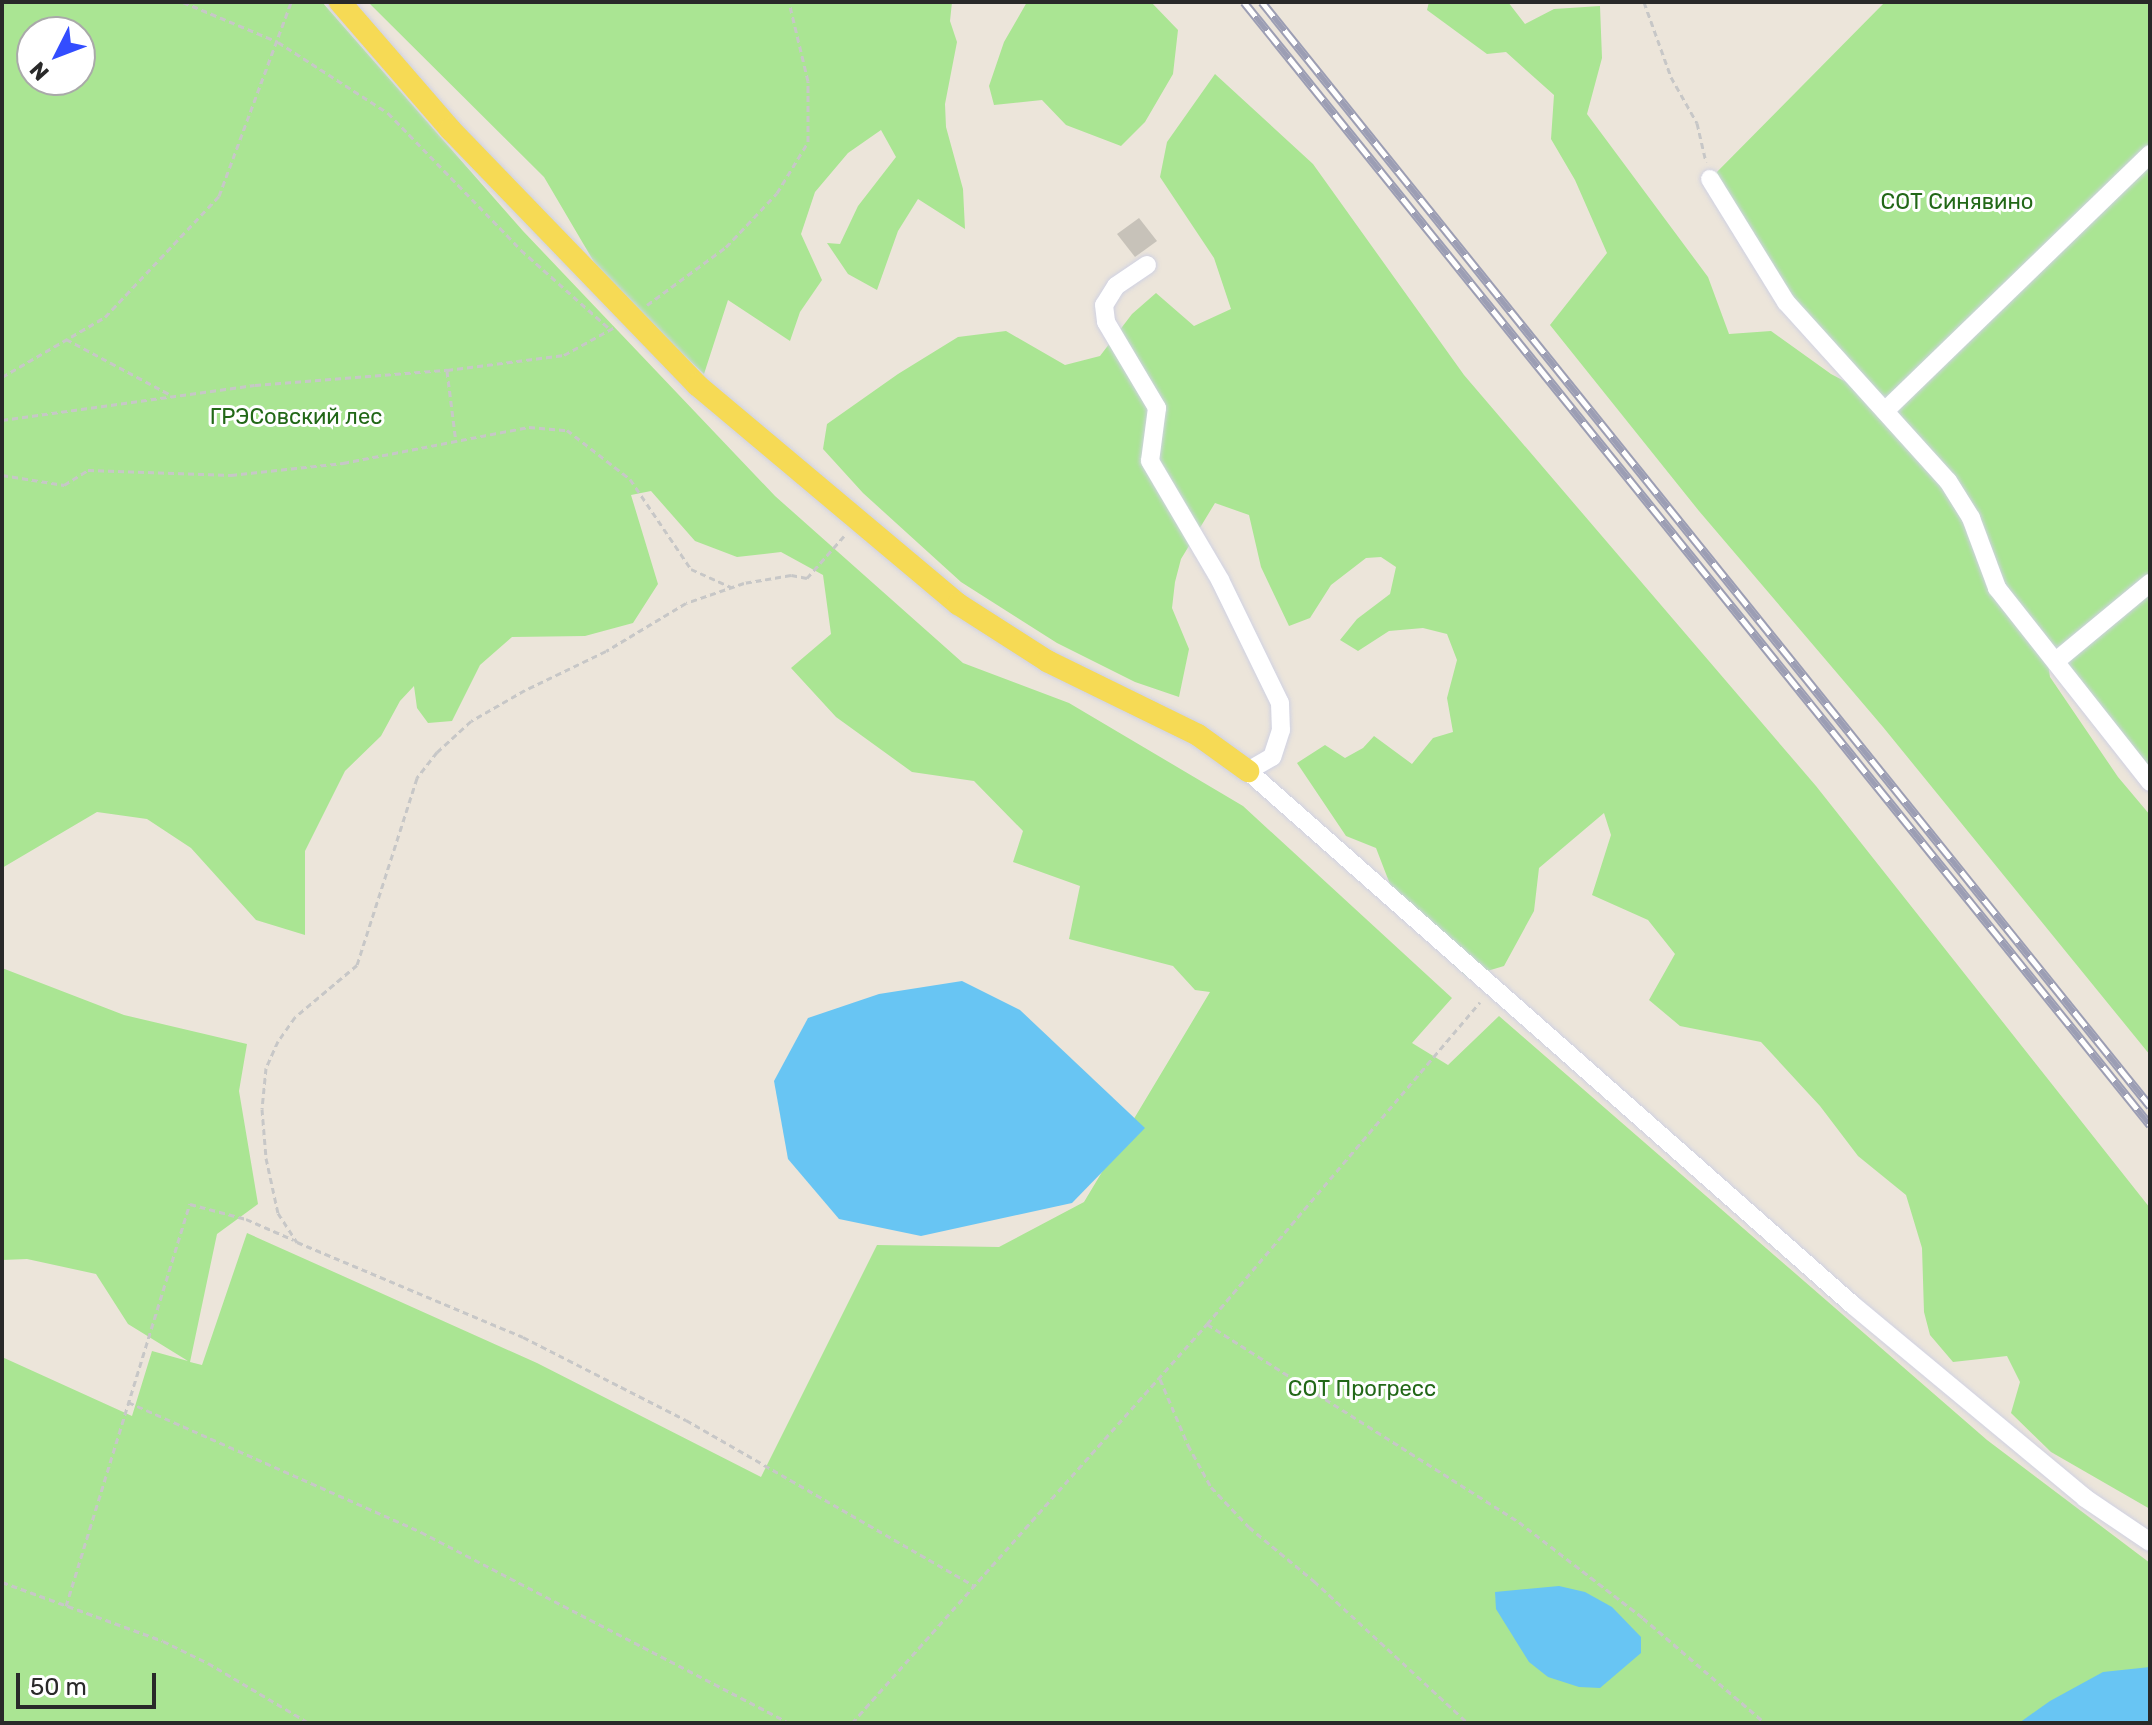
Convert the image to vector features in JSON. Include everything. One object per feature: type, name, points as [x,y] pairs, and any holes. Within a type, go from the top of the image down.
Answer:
[{"type":"main road","points":[[340,2],[450,129],[697,385],[958,604],[1047,661],[1198,735],[1248,771]]},
{"type":"street","points":[[1886,410],[2150,154]]},
{"type":"street","points":[[1710,179],[1786,302],[1948,481],[1971,518],[1997,588],[2150,782]]},
{"type":"street","points":[[1147,265],[1116,286],[1104,305],[1106,322],[1157,408],[1150,461],[1220,580],[1280,703],[1281,730],[1272,757],[1248,771],[1854,1306],[2085,1498],[2150,1542]]},
{"type":"street","points":[[2056,661],[2150,583]]},
{"type":"path","points":[[183,2],[278,42],[388,113],[521,250],[610,330]]},
{"type":"path","points":[[2,377],[105,317],[219,196],[291,2]]},
{"type":"path","points":[[2,420],[323,378],[447,370],[564,355],[630,318],[726,247],[777,193],[808,142],[808,81],[789,2]]},
{"type":"path","points":[[1644,2],[1671,77],[1697,123],[1710,179]]},
{"type":"path","points":[[66,339],[171,396]]},
{"type":"path","points":[[447,370],[456,442]]},
{"type":"path","points":[[2,475],[64,485],[88,470],[231,475],[343,463],[529,427],[567,430],[630,479],[691,569],[731,587]]},
{"type":"path","points":[[297,1242],[278,1213],[266,1158],[262,1109],[266,1068],[278,1041],[295,1017],[357,965],[417,778],[437,752],[471,721],[525,690],[606,651],[686,603],[731,587],[791,575],[807,578],[858,519]]},
{"type":"path","points":[[852,1723],[1160,1379],[1493,986]]},
{"type":"path","points":[[66,1606],[190,1204],[246,1219],[523,1337],[686,1420],[973,1585]]},
{"type":"path","points":[[1207,1324],[1519,1522],[1643,1618],[1765,1723]]},
{"type":"path","points":[[1160,1379],[1188,1445],[1211,1487],[1249,1527],[1314,1581],[1468,1723]]},
{"type":"path","points":[[128,1402],[421,1532],[789,1723]]},
{"type":"path","points":[[2,1582],[163,1641],[208,1663],[309,1723]]},
{"type":"green space","name":"СОТ Прогресс","points":[[2,2],[322,2],[523,231],[775,496],[963,663],[1069,703],[1243,806],[1452,998],[1412,1043],[1448,1065],[1499,1016],[1987,1440],[2150,1563],[2150,1723],[2,1723],[2,1357],[132,1416],[152,1351],[188,1361],[128,1324],[96,1274],[27,1259],[2,1260],[2,968],[124,1015],[247,1044],[239,1091],[258,1204],[217,1234],[190,1362],[202,1365],[247,1233],[537,1363],[761,1477],[877,1245],[999,1247],[1084,1202],[1210,992],[1195,990],[1173,966],[1069,939],[1080,886],[1013,862],[1023,831],[974,781],[912,772],[836,717],[791,668],[831,634],[823,575],[781,552],[737,557],[695,541],[651,491],[631,495],[658,584],[633,623],[585,636],[512,637],[480,665],[452,721],[428,723],[417,708],[414,686],[400,701],[381,736],[345,771],[305,851],[305,935],[256,920],[191,848],[147,819],[97,812],[2,868]]},
{"type":"green space","points":[[368,2],[952,2],[950,21],[957,42],[945,104],[946,127],[963,189],[965,229],[918,199],[898,231],[877,290],[848,274],[827,243],[840,244],[858,206],[896,157],[881,130],[848,153],[815,192],[801,234],[822,280],[800,312],[790,341],[728,300],[704,374],[607,284],[544,177]]},
{"type":"green space","points":[[1027,2],[1151,2],[1178,30],[1173,74],[1145,122],[1121,146],[1066,125],[1042,100],[994,105],[989,86],[1004,42]]},
{"type":"green space","name":"СОТ Синявино","points":[[1429,2],[1508,2],[1525,24],[1554,9],[1600,6],[1602,58],[1587,114],[1708,277],[1729,334],[1771,331],[1831,374],[1871,395],[1786,302],[1710,179],[1885,2],[2150,2],[2150,782],[2046,650],[2050,677],[2118,777],[2150,815],[2150,1055],[1883,727],[1699,511],[1550,325],[1607,253],[1575,180],[1551,139],[1554,95],[1506,52],[1487,54],[1427,10]]},
{"type":"green space","points":[[1215,74],[1313,164],[1464,375],[1816,786],[2150,1208],[2150,1509],[2051,1452],[2011,1413],[2020,1382],[2007,1356],[1953,1362],[1930,1335],[1924,1312],[1922,1248],[1906,1195],[1858,1156],[1820,1106],[1761,1042],[1680,1026],[1649,1000],[1675,954],[1648,920],[1592,895],[1611,835],[1604,813],[1539,868],[1534,911],[1504,966],[1467,977],[1403,918],[1376,848],[1346,836],[1297,763],[1325,745],[1345,758],[1363,748],[1374,736],[1412,764],[1433,738],[1453,732],[1447,698],[1457,660],[1447,634],[1423,628],[1389,631],[1358,651],[1340,640],[1357,619],[1390,594],[1396,567],[1381,557],[1366,558],[1331,585],[1310,618],[1289,626],[1261,567],[1249,515],[1215,503],[1181,559],[1175,582],[1172,608],[1189,649],[1179,697],[1135,682],[1057,643],[961,582],[863,493],[823,449],[827,424],[958,337],[1006,331],[1065,365],[1100,356],[1132,314],[1156,293],[1194,326],[1231,309],[1214,258],[1160,177],[1167,142]]},
{"type":"water","points":[[962,981],[1020,1010],[1145,1128],[1072,1203],[921,1236],[839,1219],[788,1159],[774,1081],[808,1018],[879,994]]},
{"type":"water","points":[[1559,1586],[1585,1592],[1612,1607],[1641,1637],[1641,1653],[1600,1688],[1579,1687],[1548,1677],[1529,1662],[1496,1609],[1495,1592]]},
{"type":"water","points":[[2150,1667],[2150,1723],[2019,1723],[2050,1701],[2103,1672]]},
{"type":"building","points":[[1139,218],[1157,241],[1135,257],[1117,234]]},
{"type":"railway","points":[[1244,2],[2150,1125]]},
{"type":"railway","points":[[1262,2],[2150,1106]]},
{"type":"park label","name":"ГРЭСовский лес","points":[[296,417]]}]
